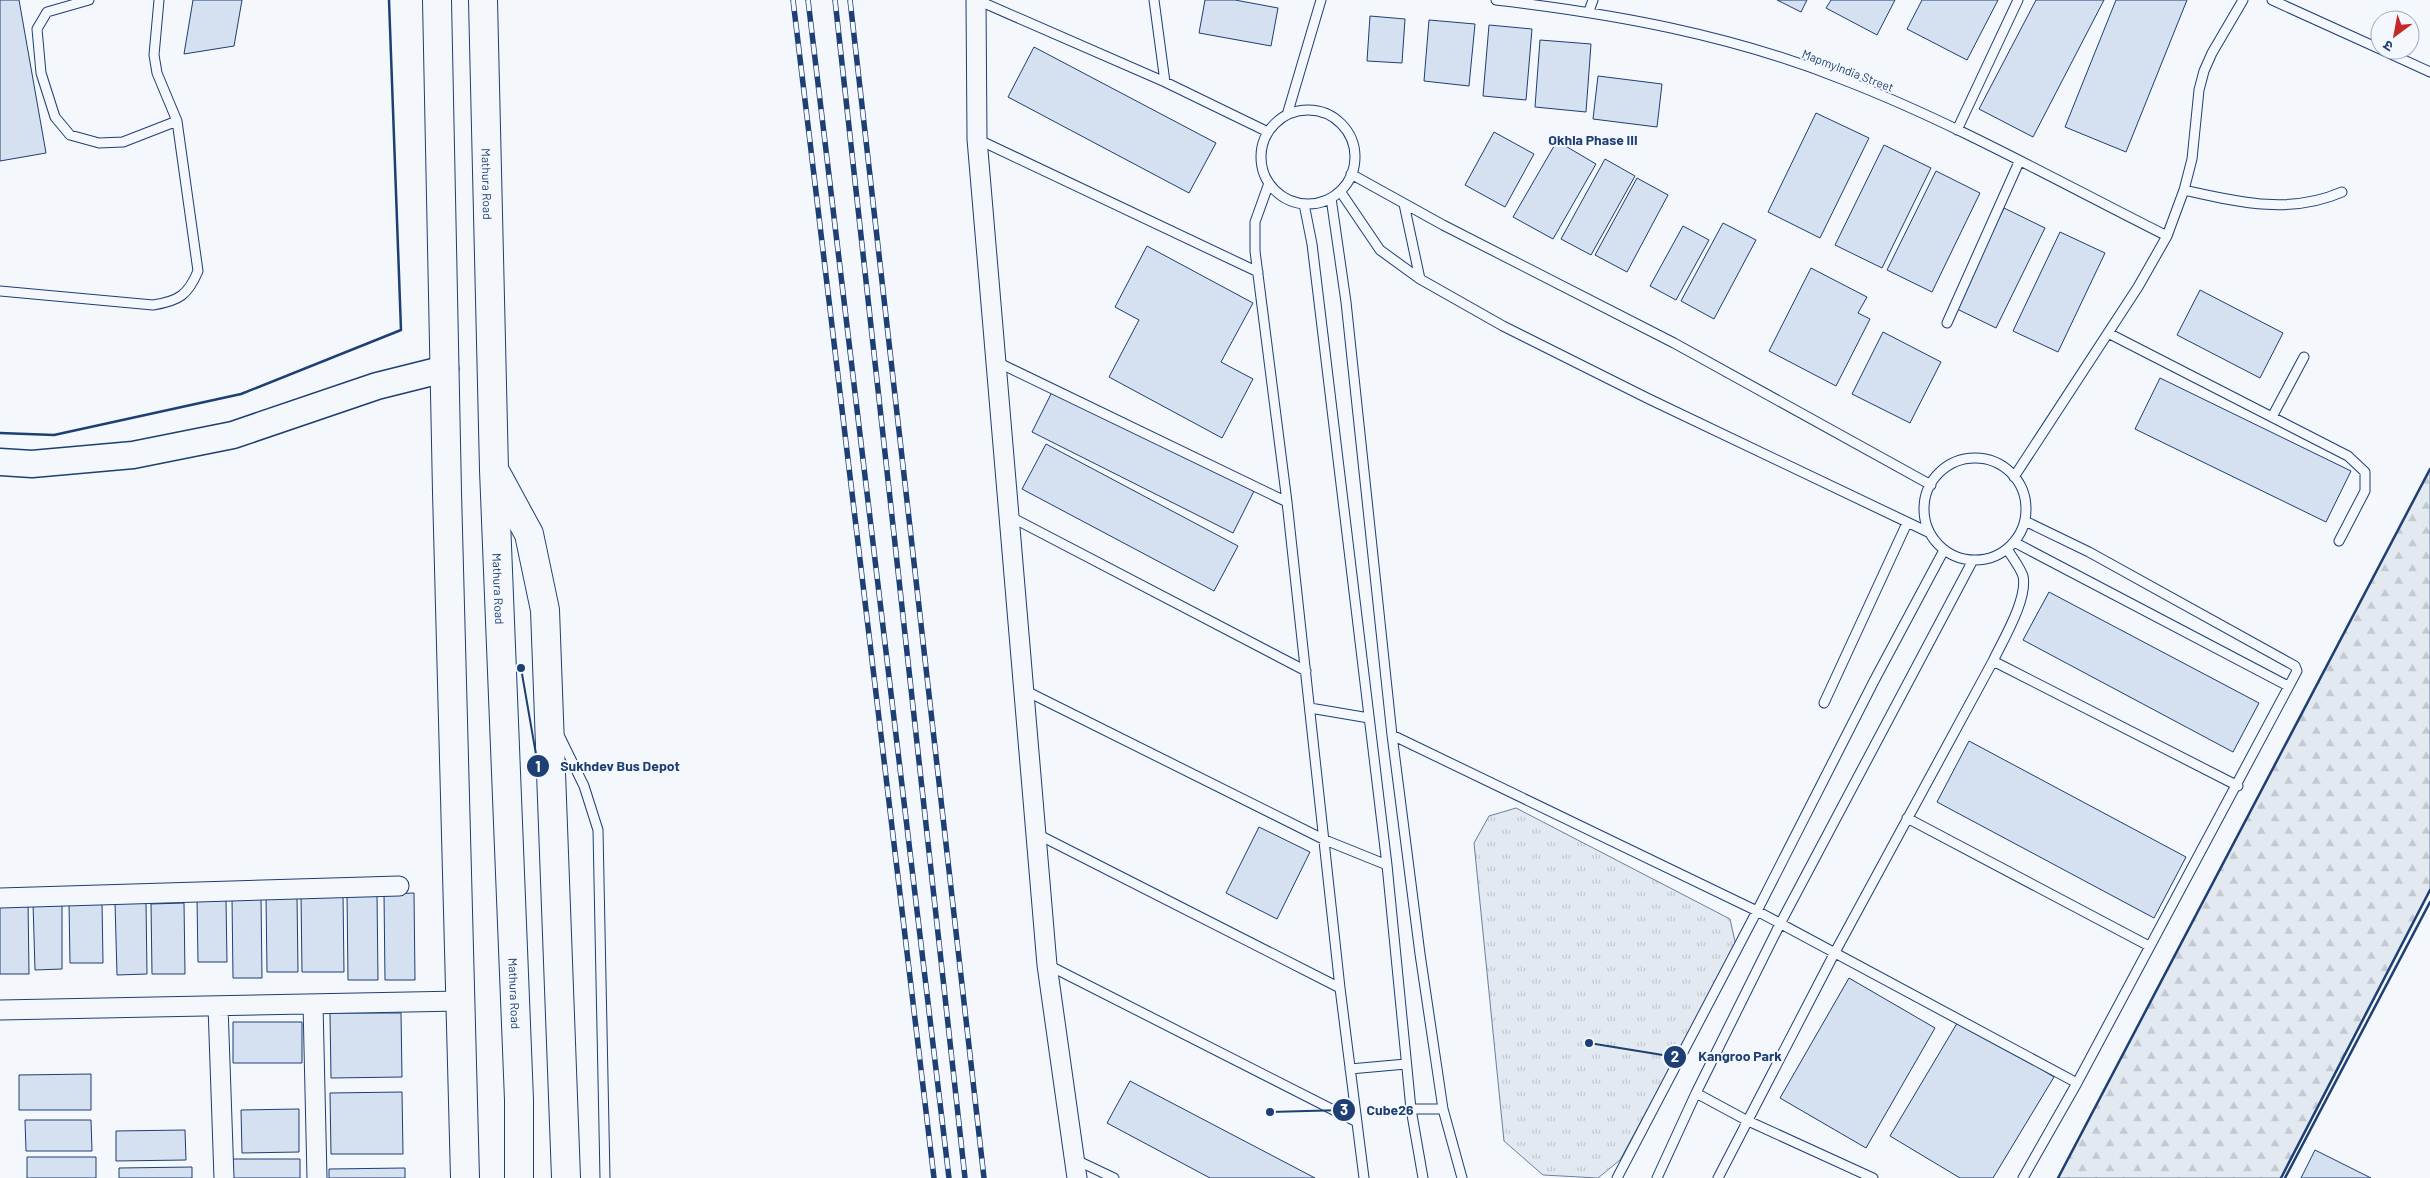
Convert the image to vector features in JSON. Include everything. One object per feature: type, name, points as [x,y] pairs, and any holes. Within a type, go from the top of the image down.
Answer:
[{"type":"highway","points":[[437,0],[465,1178]]},
{"type":"highway","name":"Mathura Road","points":[[483,0],[494,470],[519,1100],[519,1178]]},
{"type":"highway","points":[[494,470],[529,534],[545,610],[566,1178]]},
{"type":"street","points":[[977,0],[977,139],[1008,516],[1047,965],[1077,1169]]},
{"type":"street","points":[[0,462],[32,464],[132,455],[233,435],[378,386],[445,369]]},
{"type":"street","points":[[0,898],[399,886]]},
{"type":"street","points":[[0,1010],[460,1001]]},
{"type":"street","points":[[313,1004],[317,1178]]},
{"type":"street","points":[[218,1006],[224,1178]]},
{"type":"lane","points":[[89,0],[47,12],[36,28],[41,73],[55,117],[70,135],[99,143],[123,142],[177,121]]},
{"type":"lane","points":[[0,291],[153,305],[171,302],[191,288],[198,271],[177,121],[157,73],[154,55],[160,0]]},
{"type":"lane","points":[[977,0],[1165,82],[1268,132]]},
{"type":"lane","points":[[1154,0],[1165,82]]},
{"type":"lane","points":[[1287,115],[1322,0]]},
{"type":"lane","name":"MapmyIndia Street","points":[[1496,0],[1588,11],[1686,30],[1740,44],[1844,80],[1957,130],[2167,236]]},
{"type":"lane","points":[[1588,11],[1593,0]]},
{"type":"lane","points":[[1957,130],[2018,0]]},
{"type":"lane","points":[[2014,477],[2108,333],[2167,236],[2184,190],[2192,159],[2198,90],[2204,71],[2212,52],[2233,21],[2243,0]]},
{"type":"lane","points":[[2272,0],[2370,45]]},
{"type":"lane","points":[[2403,60],[2430,72]]},
{"type":"lane","points":[[1312,111],[1325,114],[1336,120],[1352,140],[1355,152],[1351,174],[1340,191],[1331,198],[1322,202],[1304,204],[1285,198],[1269,183],[1262,168],[1263,143],[1268,132],[1276,122],[1287,115],[1312,111]]},
{"type":"lane","points":[[977,139],[1258,272]]},
{"type":"lane","points":[[1947,323],[2018,162]]},
{"type":"lane","points":[[1351,174],[1404,204],[1674,343],[1931,485]]},
{"type":"lane","points":[[1269,183],[1255,229],[1258,272],[1287,502],[1340,988],[1364,1178]]},
{"type":"lane","points":[[2184,190],[2247,203],[2297,205],[2320,202],[2342,192]]},
{"type":"lane","points":[[1340,191],[1380,250],[1420,279],[1511,331],[1930,533]]},
{"type":"lane","points":[[1331,198],[1346,302],[1392,735],[1443,1108],[1462,1178]]},
{"type":"lane","points":[[1304,204],[1312,244],[1387,866],[1411,1109],[1423,1178]]},
{"type":"lane","points":[[1404,204],[1420,279]]},
{"type":"lane","points":[[2108,333],[2348,456],[2365,472],[2365,490],[2339,541]]},
{"type":"lane","points":[[2272,417],[2304,357]]},
{"type":"lane","points":[[996,361],[1287,502]]},
{"type":"lane","points":[[1967,459],[1983,459],[1998,464],[2014,477],[2020,485],[2025,499],[2025,520],[2011,546],[1988,559],[1973,560],[1958,557],[1944,550],[1930,533],[1924,509],[1931,485],[1940,473],[1953,464],[1967,459]]},
{"type":"lane","points":[[1008,516],[1306,671]]},
{"type":"lane","points":[[2023,1178],[2077,1083],[2148,946],[2238,786],[2297,671],[2295,666],[2089,552],[2025,520]]},
{"type":"lane","points":[[1824,703],[1907,523]]},
{"type":"lane","points":[[1718,1178],[1746,1120],[1834,954],[1993,661],[2016,611],[2024,586],[2022,574],[2011,546]]},
{"type":"lane","points":[[2011,546],[2288,686]]},
{"type":"lane","points":[[1617,1178],[1944,550]]},
{"type":"lane","points":[[1657,1178],[1696,1094],[1780,924],[1973,560]]},
{"type":"lane","points":[[1993,661],[2238,786]]},
{"type":"lane","points":[[1024,690],[1325,840],[1387,866]]},
{"type":"lane","points":[[1310,708],[1369,718]]},
{"type":"lane","points":[[549,715],[584,786],[598,830],[605,1178]]},
{"type":"lane","points":[[1392,735],[1757,911],[2077,1083]]},
{"type":"lane","points":[[1907,818],[2148,946]]},
{"type":"lane","points":[[1037,834],[1340,988]]},
{"type":"lane","points":[[1047,965],[1357,1122]]},
{"type":"lane","points":[[1350,1069],[1406,1064]]},
{"type":"lane","points":[[1696,1094],[1746,1120],[1873,1178]]},
{"type":"lane","points":[[1411,1109],[1443,1108]]},
{"type":"lane","points":[[1077,1169],[1114,1178]]},
{"type":"green space","points":[[2430,469],[2430,890],[2281,1178],[2058,1178]]},
{"type":"green space","points":[[1516,808],[1730,919],[1736,946],[1620,1160],[1598,1178],[1543,1175],[1504,1141],[1474,843],[1489,816]]},
{"type":"building","points":[[0,0],[19,0],[46,153],[0,161]]},
{"type":"building","points":[[193,0],[242,0],[234,46],[184,54]]},
{"type":"building","points":[[1205,0],[1235,0],[1278,8],[1271,46],[1199,33]]},
{"type":"building","points":[[1777,0],[1807,0],[1801,12]]},
{"type":"building","points":[[1831,0],[1895,0],[1877,35],[1826,8]]},
{"type":"building","points":[[1922,0],[1998,0],[1967,60],[1907,29]]},
{"type":"building","points":[[2036,0],[2104,0],[2033,137],[1979,109]]},
{"type":"building","points":[[2116,0],[2187,0],[2126,152],[2065,127]]},
{"type":"building","points":[[1370,16],[1405,19],[1402,63],[1367,61]]},
{"type":"building","points":[[1429,20],[1475,24],[1469,86],[1424,81]]},
{"type":"building","points":[[1489,25],[1532,29],[1526,100],[1483,96]]},
{"type":"building","points":[[1540,40],[1591,44],[1586,112],[1535,107]]},
{"type":"building","points":[[1034,47],[1216,143],[1189,193],[1008,97]]},
{"type":"building","points":[[1598,76],[1662,84],[1657,127],[1593,119]]},
{"type":"building","points":[[1816,113],[1869,138],[1820,238],[1768,212]]},
{"type":"building","points":[[1494,132],[1534,154],[1505,207],[1465,185]]},
{"type":"building","points":[[1557,141],[1596,164],[1553,239],[1513,217]]},
{"type":"building","points":[[1884,145],[1931,168],[1882,268],[1835,245]]},
{"type":"building","points":[[1605,159],[1635,176],[1591,255],[1561,239]]},
{"type":"building","points":[[1936,171],[1980,193],[1932,292],[1887,270]]},
{"type":"building","points":[[1637,178],[1668,195],[1627,272],[1595,255]]},
{"type":"building","points":[[2004,208],[2045,228],[1996,328],[1955,308]]},
{"type":"building","points":[[1723,223],[1756,240],[1714,319],[1681,301]]},
{"type":"building","points":[[1683,226],[1709,240],[1676,300],[1650,286]]},
{"type":"building","points":[[2060,232],[2105,253],[2058,352],[2013,331]]},
{"type":"building","points":[[1147,246],[1253,303],[1221,362],[1253,379],[1222,438],[1109,377],[1139,320],[1115,307]]},
{"type":"building","points":[[1811,268],[1867,297],[1858,313],[1870,319],[1836,386],[1769,351]]},
{"type":"building","points":[[2200,290],[2283,333],[2260,378],[2177,335]]},
{"type":"building","points":[[1883,332],[1941,362],[1910,423],[1852,394]]},
{"type":"building","points":[[2160,378],[2351,471],[2326,522],[2135,429]]},
{"type":"building","points":[[1053,390],[1254,491],[1233,533],[1032,432]]},
{"type":"building","points":[[1046,444],[1238,546],[1214,591],[1022,489]]},
{"type":"building","points":[[2049,592],[2259,703],[2233,752],[2023,640]]},
{"type":"building","points":[[1969,741],[2186,857],[2154,918],[1937,802]]},
{"type":"building","points":[[1259,827],[1310,852],[1277,919],[1226,893]]},
{"type":"building","points":[[414,893],[415,980],[385,980],[384,894]]},
{"type":"building","points":[[343,894],[344,972],[302,972],[301,895]]},
{"type":"building","points":[[347,894],[377,894],[378,980],[348,980]]},
{"type":"building","points":[[266,896],[297,896],[298,972],[267,972]]},
{"type":"building","points":[[261,897],[262,978],[233,978],[232,898]]},
{"type":"building","points":[[197,899],[226,899],[227,962],[198,962]]},
{"type":"building","points":[[0,900],[28,900],[29,974],[0,974]]},
{"type":"building","points":[[102,901],[103,963],[70,963],[69,902]]},
{"type":"building","points":[[146,902],[147,974],[117,975],[115,903]]},
{"type":"building","points":[[33,903],[62,903],[62,969],[35,970]]},
{"type":"building","points":[[184,903],[185,974],[152,974],[151,904]]},
{"type":"building","points":[[1849,978],[1935,1028],[1866,1148],[1780,1098]]},
{"type":"building","points":[[330,1013],[401,1013],[402,1077],[331,1078]]},
{"type":"building","points":[[1959,1020],[2054,1077],[1993,1178],[1960,1178],[1890,1136]]},
{"type":"building","points":[[233,1022],[302,1022],[302,1063],[233,1063]]},
{"type":"building","points":[[91,1074],[91,1110],[19,1110],[19,1075]]},
{"type":"building","points":[[1130,1081],[1315,1178],[1210,1178],[1107,1123]]},
{"type":"building","points":[[402,1092],[403,1154],[331,1154],[330,1093]]},
{"type":"building","points":[[299,1109],[299,1152],[242,1153],[241,1110]]},
{"type":"building","points":[[25,1120],[91,1120],[92,1151],[26,1151]]},
{"type":"building","points":[[185,1130],[186,1160],[116,1161],[116,1131]]},
{"type":"building","points":[[2315,1150],[2371,1178],[2301,1178]]},
{"type":"building","points":[[27,1157],[96,1157],[96,1178],[27,1178]]},
{"type":"building","points":[[232,1159],[300,1159],[300,1178],[232,1178]]},
{"type":"building","points":[[192,1167],[192,1178],[119,1178],[119,1168]]},
{"type":"building","points":[[405,1168],[405,1178],[329,1178],[329,1169]]},
{"type":"railway","points":[[793,0],[934,1178]]},
{"type":"railway","points":[[808,0],[949,1178]]},
{"type":"railway","points":[[835,0],[965,1178]]},
{"type":"railway","points":[[850,0],[984,1178]]},
{"type":"wall","points":[[0,433],[54,435],[241,394],[401,330],[389,0]]},
{"type":"wall","points":[[2058,1178],[2430,469]]},
{"type":"wall","points":[[2281,1178],[2430,890]]},
{"type":"wall","points":[[2285,1178],[2430,902]]},
{"type":"place","name":"Sukhdev Bus Depot","points":[[521,668]]},
{"type":"place","name":"Kangroo Park","points":[[1589,1043]]},
{"type":"place","name":"Cube26","points":[[1270,1112]]},
{"type":"district","name":"Okhla Phase III","points":[[1593,139]]}]
